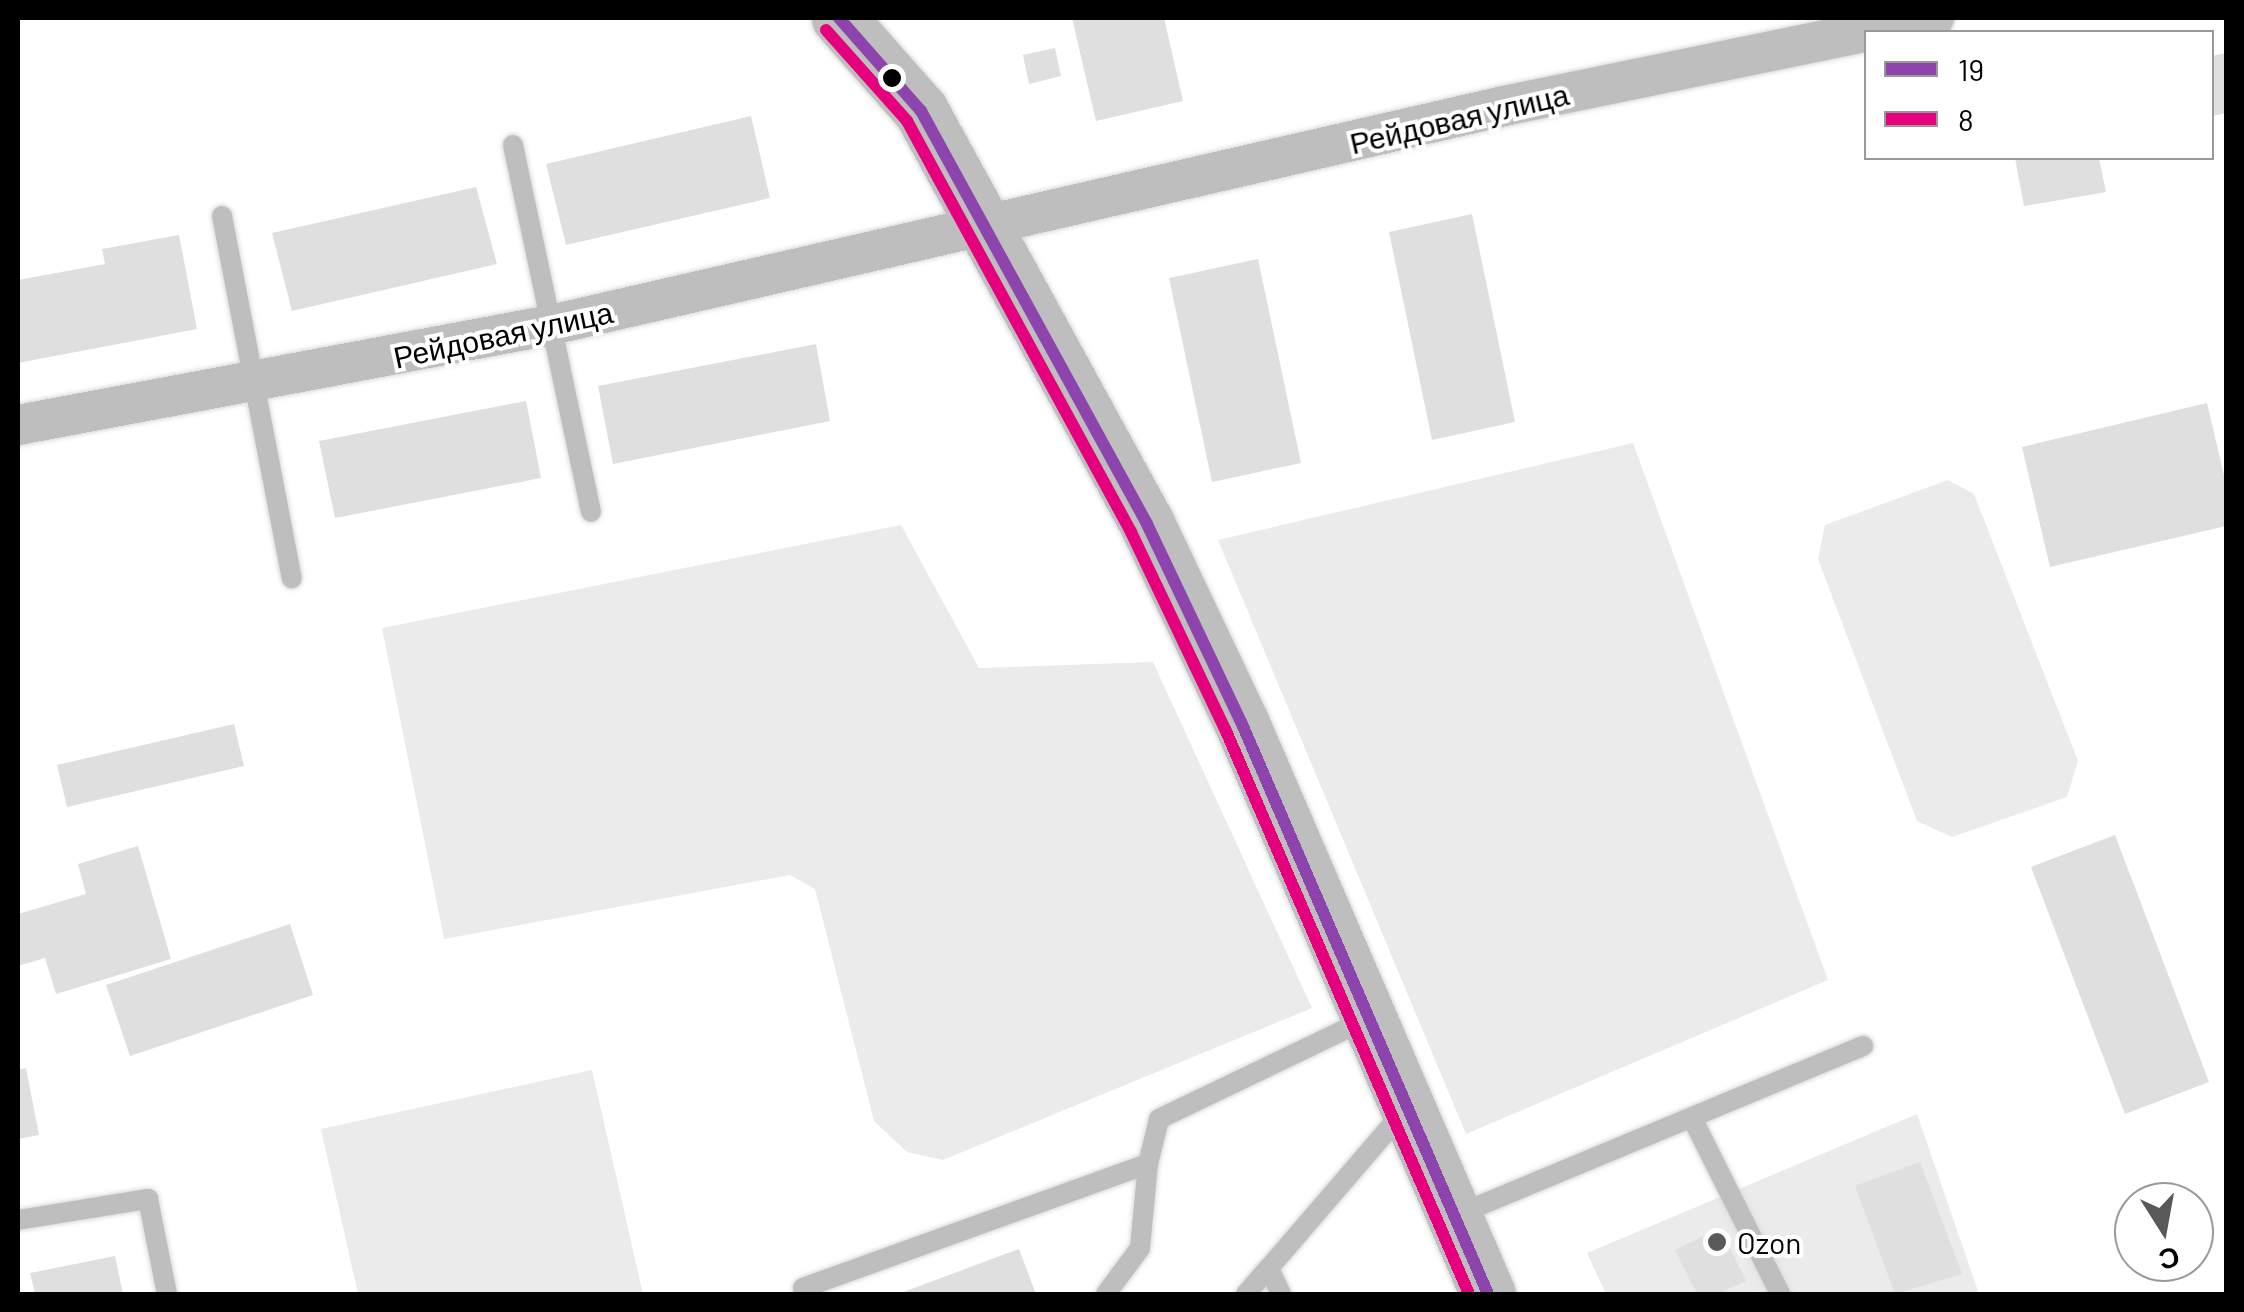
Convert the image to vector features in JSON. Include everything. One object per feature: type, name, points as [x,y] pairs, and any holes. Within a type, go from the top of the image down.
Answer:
[{"type":"main road","points":[[839,18],[922,111],[1147,524],[1242,724],[1366,1019],[1488,1294]]},
{"type":"street","name":"Рейдовая улица","points":[[1875,30],[1934,18]]},
{"type":"street","name":"Рейдовая улица","points":[[18,425],[257,384],[551,324],[986,230],[1504,106],[1864,32]]},
{"type":"lane","points":[[513,145],[590,512]]},
{"type":"lane","points":[[222,216],[292,578]]},
{"type":"lane","points":[[1106,1294],[1140,1248],[1148,1164],[1158,1119],[1366,1019]]},
{"type":"lane","points":[[1455,1216],[1863,1046]]},
{"type":"lane","points":[[1246,1294],[1407,1106]]},
{"type":"lane","points":[[1692,1118],[1780,1294]]},
{"type":"lane","points":[[803,1288],[1148,1164]]},
{"type":"lane","points":[[18,1220],[148,1199],[167,1294]]},
{"type":"lane","points":[[1269,1268],[1280,1294]]},
{"type":"shaded area","points":[[1633,443],[1828,980],[1466,1134],[1218,540]]},
{"type":"shaded area","points":[[1948,480],[1974,494],[2078,761],[2067,797],[1952,837],[1917,821],[1818,559],[1825,525]]},
{"type":"shaded area","points":[[901,525],[979,668],[1153,662],[1312,1008],[943,1160],[907,1152],[874,1121],[815,889],[790,875],[444,939],[382,628]]},
{"type":"shaded area","points":[[592,1070],[643,1294],[358,1294],[321,1129]]},
{"type":"shaded area","points":[[1917,1114],[1979,1294],[1606,1294],[1587,1253]]},
{"type":"building","points":[[1072,18],[1164,18],[1183,101],[1096,121]]},
{"type":"building","points":[[1055,48],[1061,76],[1029,84],[1023,55]]},
{"type":"building","points":[[2226,53],[2226,113],[2214,116],[2214,56]]},
{"type":"building","points":[[751,116],[770,198],[566,245],[546,164]]},
{"type":"building","points":[[2015,160],[2099,160],[2106,192],[2024,206]]},
{"type":"building","points":[[476,187],[497,264],[292,311],[272,233]]},
{"type":"building","points":[[1472,214],[1515,422],[1432,440],[1389,232]]},
{"type":"building","points":[[179,235],[197,329],[18,363],[18,280],[105,264],[102,249]]},
{"type":"building","points":[[1258,259],[1301,463],[1212,482],[1169,278]]},
{"type":"building","points":[[816,344],[830,421],[613,464],[598,386]]},
{"type":"building","points":[[526,401],[541,478],[335,518],[319,441]]},
{"type":"building","points":[[2207,403],[2226,484],[2226,526],[2050,567],[2022,447]]},
{"type":"building","points":[[234,724],[244,766],[67,807],[57,765]]},
{"type":"building","points":[[2115,835],[2209,1082],[2125,1114],[2031,867]]},
{"type":"building","points":[[138,846],[171,959],[56,994],[45,958],[18,966],[18,914],[86,894],[78,864]]},
{"type":"building","points":[[290,924],[313,995],[130,1056],[106,985]]},
{"type":"building","points":[[26,1068],[39,1135],[18,1139],[18,1070]]},
{"type":"building","points":[[1920,1162],[1962,1274],[1895,1294],[1855,1186]]},
{"type":"building","points":[[1720,1228],[1746,1281],[1717,1294],[1697,1294],[1675,1250]]},
{"type":"building","points":[[1019,1249],[1036,1294],[898,1294]]},
{"type":"building","points":[[115,1256],[123,1294],[35,1294],[30,1273]]},
{"type":"transit line","name":"19","points":[[839,18],[921,111],[1147,524],[1242,724],[1488,1294]]},
{"type":"transit line","name":"8","points":[[826,30],[907,121],[1131,532],[1226,731],[1469,1294]]},
{"type":"place","name":"Ozon","points":[[1717,1242]]}]
